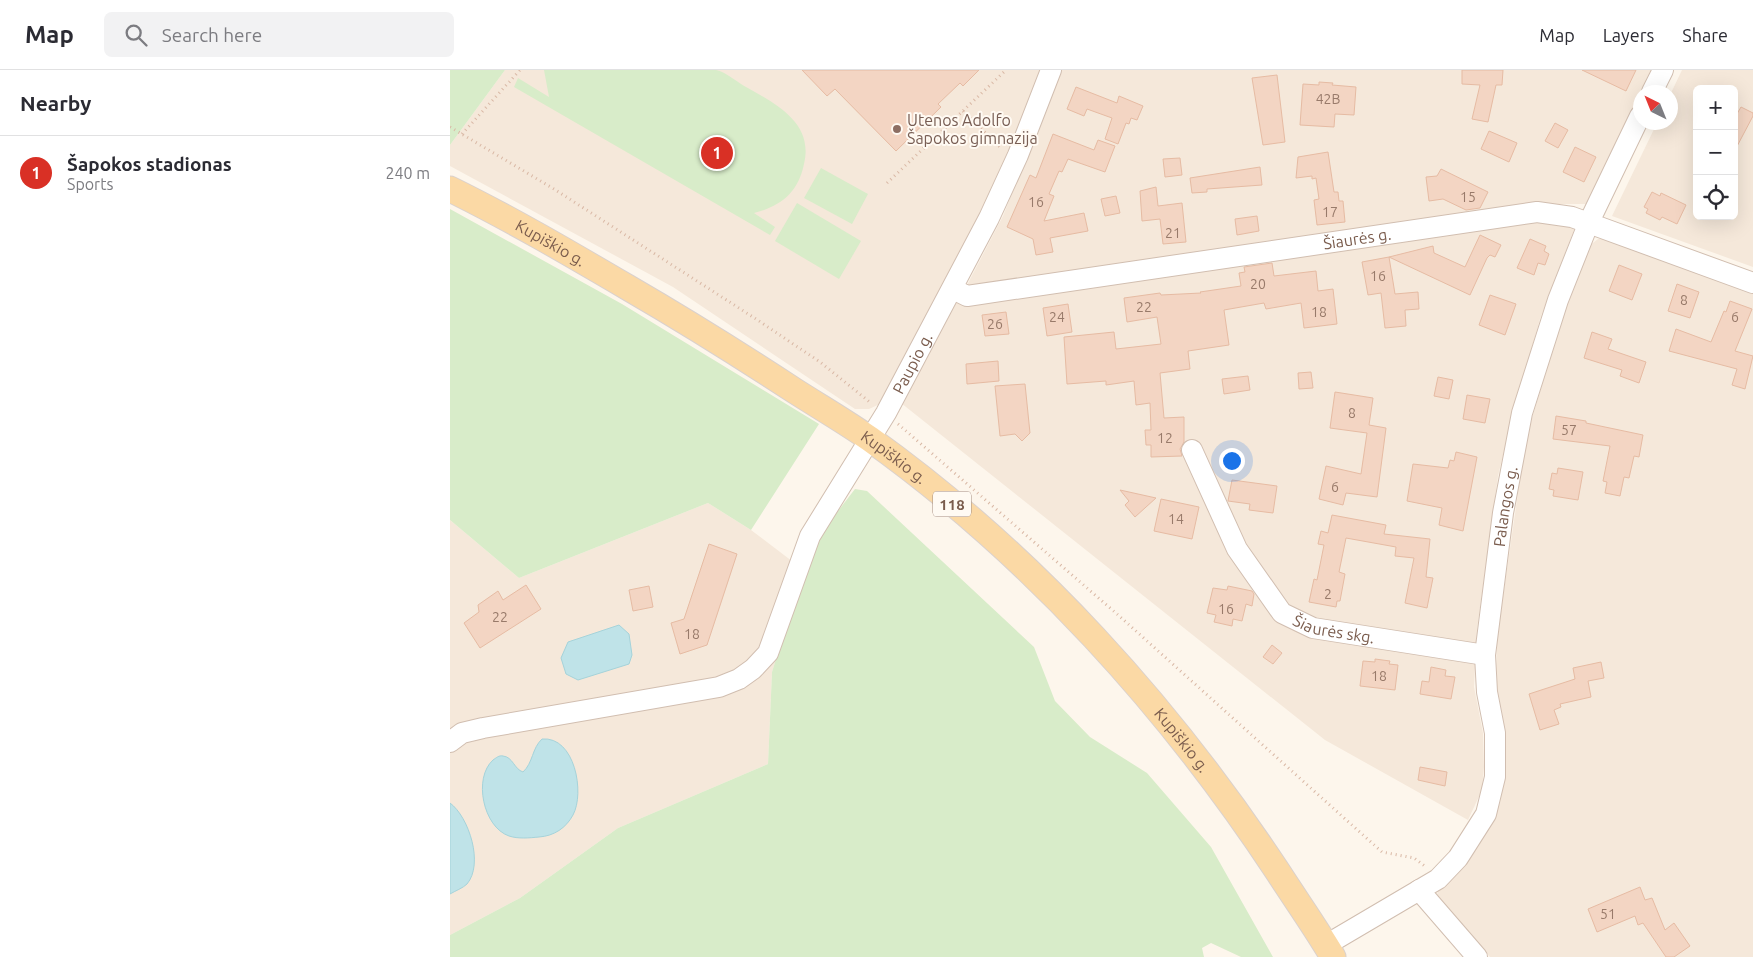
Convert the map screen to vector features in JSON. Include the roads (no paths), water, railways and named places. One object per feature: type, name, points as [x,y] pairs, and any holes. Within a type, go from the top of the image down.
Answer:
[{"type":"main road","name":"Kupiškio g.","points":[[450,188],[499,213],[698,328],[870,439],[997,543],[1050,591],[1105,649],[1164,718],[1246,825],[1330,951]]},
{"type":"street","name":"Paupio g.","points":[[450,742],[462,733],[483,728],[718,687],[739,679],[753,669],[768,653],[810,536],[870,439],[953,289],[1018,155],[1051,70]]},
{"type":"street","points":[[1656,85],[1663,70]]},
{"type":"street","name":"Palangos g.","points":[[1330,951],[1438,879],[1458,858],[1486,814],[1492,798],[1495,777],[1495,733],[1487,692],[1485,655],[1503,513],[1522,414],[1558,300],[1588,222],[1633,130]]},
{"type":"street","name":"Šiaurės g.","points":[[953,289],[967,296],[1537,212],[1554,213],[1588,222],[1753,283]]},
{"type":"street","name":"Šiaurės skg.","points":[[1192,450],[1238,549],[1282,612],[1313,628],[1485,655]]},
{"type":"street","points":[[1419,890],[1476,956]]},
{"type":"water","points":[[619,625],[629,634],[632,655],[629,664],[578,680],[566,674],[561,658],[568,642]]},
{"type":"water","points":[[542,739],[553,741],[562,747],[569,756],[574,768],[578,793],[573,815],[555,833],[531,838],[509,836],[500,831],[487,813],[482,790],[483,778],[493,760],[500,756],[509,758],[523,772]]},
{"type":"water","points":[[450,803],[463,819],[468,830],[472,841],[474,865],[472,875],[467,884],[450,894]]},
{"type":"place","name":"Utenos Adolfo Šapokos gimnazija","points":[[897,129]]},
{"type":"place","name":"Šapokos stadionas","points":[[717,153]]}]
